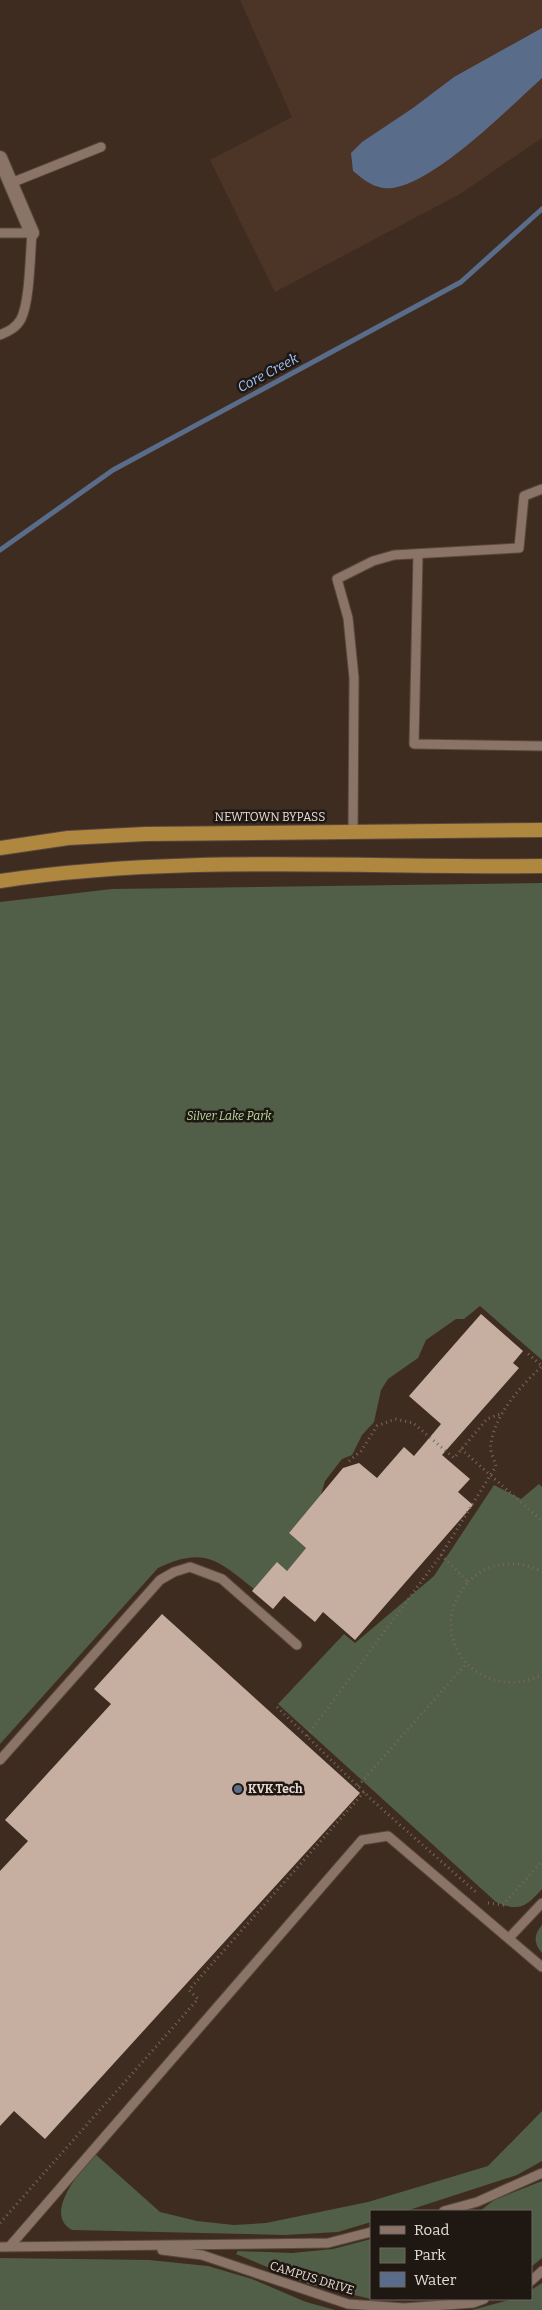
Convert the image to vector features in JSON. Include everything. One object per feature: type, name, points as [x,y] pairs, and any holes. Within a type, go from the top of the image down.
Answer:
[{"type":"highway","name":"NEWTOWN BYPASS","points":[[0,848],[68,838],[144,834],[542,830]]},
{"type":"highway","points":[[0,881],[84,871],[176,866],[271,864],[542,866]]},
{"type":"street","points":[[0,158],[32,234]]},
{"type":"lane","points":[[11,183],[101,147]]},
{"type":"lane","points":[[0,233],[32,234],[26,298],[21,318],[12,330],[0,335]]},
{"type":"lane","points":[[353,831],[354,678],[348,618],[337,578],[373,561],[394,555],[519,548],[524,496],[542,489]]},
{"type":"lane","points":[[418,554],[414,744],[542,746]]},
{"type":"lane","points":[[0,1760],[160,1580],[174,1572],[190,1567],[222,1578],[297,1645]]},
{"type":"lane","points":[[10,2246],[362,1840],[388,1836],[542,1967]]},
{"type":"lane","points":[[509,1938],[542,1903]]},
{"type":"lane","points":[[448,2210],[477,2202],[542,2173]]},
{"type":"lane","points":[[473,2210],[477,2202]]},
{"type":"lane","name":"CAMPUS DRIVE","points":[[0,2247],[328,2243],[370,2232]]},
{"type":"lane","name":"CAMPUS DRIVE","points":[[134,2246],[202,2255],[348,2304],[404,2308],[472,2303],[481,2300]]},
{"type":"lane","points":[[532,2280],[542,2271]]},
{"type":"path","points":[[307,1736],[441,1555],[496,1466],[490,1445],[495,1425],[524,1384],[542,1366],[526,1352]]},
{"type":"path","points":[[350,1461],[361,1451],[377,1426],[395,1419],[413,1423],[454,1458],[487,1419],[502,1413]]},
{"type":"path","points":[[461,1450],[542,1522]]},
{"type":"path","points":[[441,1555],[468,1582]]},
{"type":"path","points":[[542,1572],[522,1565],[507,1564],[483,1570],[468,1582],[456,1601],[451,1624],[454,1646],[465,1664],[479,1675],[503,1683],[542,1675]]},
{"type":"path","points":[[358,1786],[465,1664]]},
{"type":"path","points":[[277,1707],[364,1792],[489,1904],[503,1905],[542,1862]]},
{"type":"path","points":[[0,2223],[198,1999],[189,1990],[364,1792]]},
{"type":"shaded area","points":[[240,0],[542,0],[542,138],[460,194],[275,292],[210,160],[292,117]]},
{"type":"green space","name":"Silver Lake Park","points":[[542,883],[542,1360],[480,1306],[464,1319],[456,1319],[426,1340],[418,1358],[388,1379],[381,1390],[374,1422],[362,1435],[352,1455],[342,1459],[325,1481],[320,1498],[289,1533],[306,1548],[287,1571],[254,1589],[230,1570],[210,1559],[199,1557],[187,1558],[158,1568],[0,1744],[0,902],[112,889]]},
{"type":"green space","points":[[539,1484],[542,1487],[542,1889],[526,1904],[511,1907],[496,1902],[278,1704],[344,1634],[355,1643],[434,1576],[494,1485],[521,1499]]},
{"type":"green space","points":[[542,1925],[542,1953],[537,1946],[536,1939],[537,1932]]},
{"type":"green space","points":[[542,2111],[542,2161],[517,2175],[409,2210],[370,2210],[370,2222],[338,2232],[285,2235],[72,2230],[64,2223],[61,2214],[67,2192],[94,2153],[160,2212],[197,2221],[234,2225],[266,2223],[368,2202],[488,2166]]},
{"type":"green space","points":[[542,2181],[542,2258],[532,2266],[532,2210],[481,2210],[494,2200]]},
{"type":"green space","points":[[370,2239],[370,2299],[308,2284],[236,2254],[238,2251],[292,2253],[333,2249]]},
{"type":"green space","points":[[0,2258],[149,2260],[208,2266],[252,2279],[306,2302],[335,2310],[0,2310]]},
{"type":"green space","points":[[542,2283],[542,2310],[472,2310],[509,2300],[532,2300],[532,2289]]},
{"type":"water","points":[[542,28],[542,78],[472,142],[451,158],[411,182],[393,188],[376,186],[353,171],[351,153],[362,142],[413,108],[454,77]]},
{"type":"building","points":[[481,1314],[523,1351],[513,1363],[519,1368],[442,1455],[470,1479],[458,1492],[473,1505],[355,1640],[323,1612],[315,1622],[284,1596],[273,1609],[252,1591],[277,1562],[287,1571],[306,1548],[289,1533],[343,1468],[359,1463],[377,1478],[404,1447],[414,1456],[441,1424],[409,1396]]},
{"type":"building","points":[[162,1614],[360,1793],[45,2139],[14,2111],[0,2126],[0,1871],[28,1841],[5,1820],[111,1704],[94,1689]]},
{"type":"waterway","name":"Core Creek","points":[[0,550],[113,470],[461,282],[542,209]]},
{"type":"place","name":"KVK Tech","points":[[238,1789]]}]
